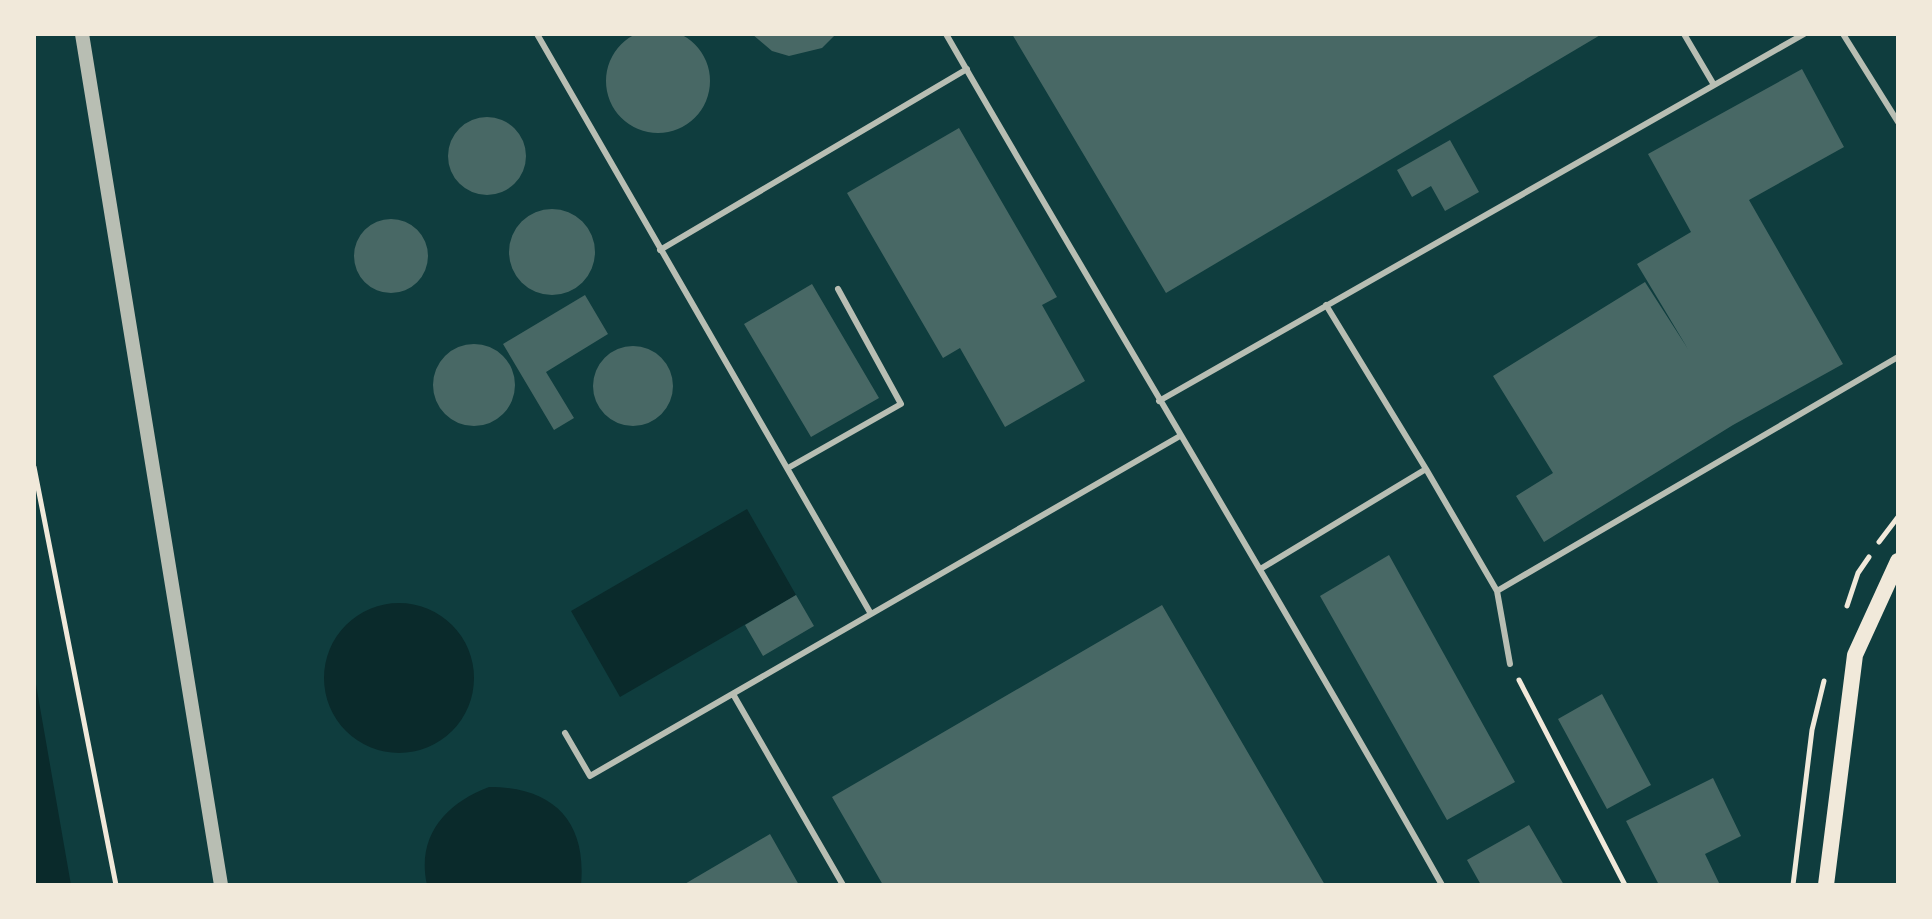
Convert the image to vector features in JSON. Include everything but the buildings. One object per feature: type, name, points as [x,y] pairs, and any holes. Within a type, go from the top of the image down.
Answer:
[{"type":"main road","points":[[1826,885],[1855,655],[1898,561]]},
{"type":"street","points":[[82,34],[221,885]]},
{"type":"lane","points":[[537,34],[871,614]]},
{"type":"lane","points":[[946,34],[1159,401],[1262,568],[1442,885]]},
{"type":"lane","points":[[1684,34],[1714,85]]},
{"type":"lane","points":[[1159,401],[1804,34]]},
{"type":"lane","points":[[1843,34],[1898,122]]},
{"type":"lane","points":[[660,250],[967,69]]},
{"type":"lane","points":[[788,468],[901,404],[838,289]]},
{"type":"lane","points":[[1326,305],[1497,591],[1510,664]]},
{"type":"lane","points":[[1497,591],[1898,357]]},
{"type":"lane","points":[[565,733],[590,776],[1180,436]]},
{"type":"lane","points":[[1262,568],[1426,469]]},
{"type":"lane","points":[[733,694],[843,885]]},
{"type":"path","points":[[34,467],[116,885]]},
{"type":"path","points":[[1510,664],[1625,885]]},
{"type":"water","points":[[747,509],[796,595],[620,697],[571,611]]},
{"type":"water","points":[[399,603],[428,608],[452,625],[469,649],[474,678],[469,707],[452,731],[428,748],[399,753],[370,748],[346,731],[329,707],[324,678],[329,649],[346,625],[370,608]]},
{"type":"water","points":[[34,673],[71,885],[34,885]]},
{"type":"water","points":[[489,787],[531,793],[561,812],[578,843],[581,885],[427,885],[426,851],[438,824],[460,802]]}]
